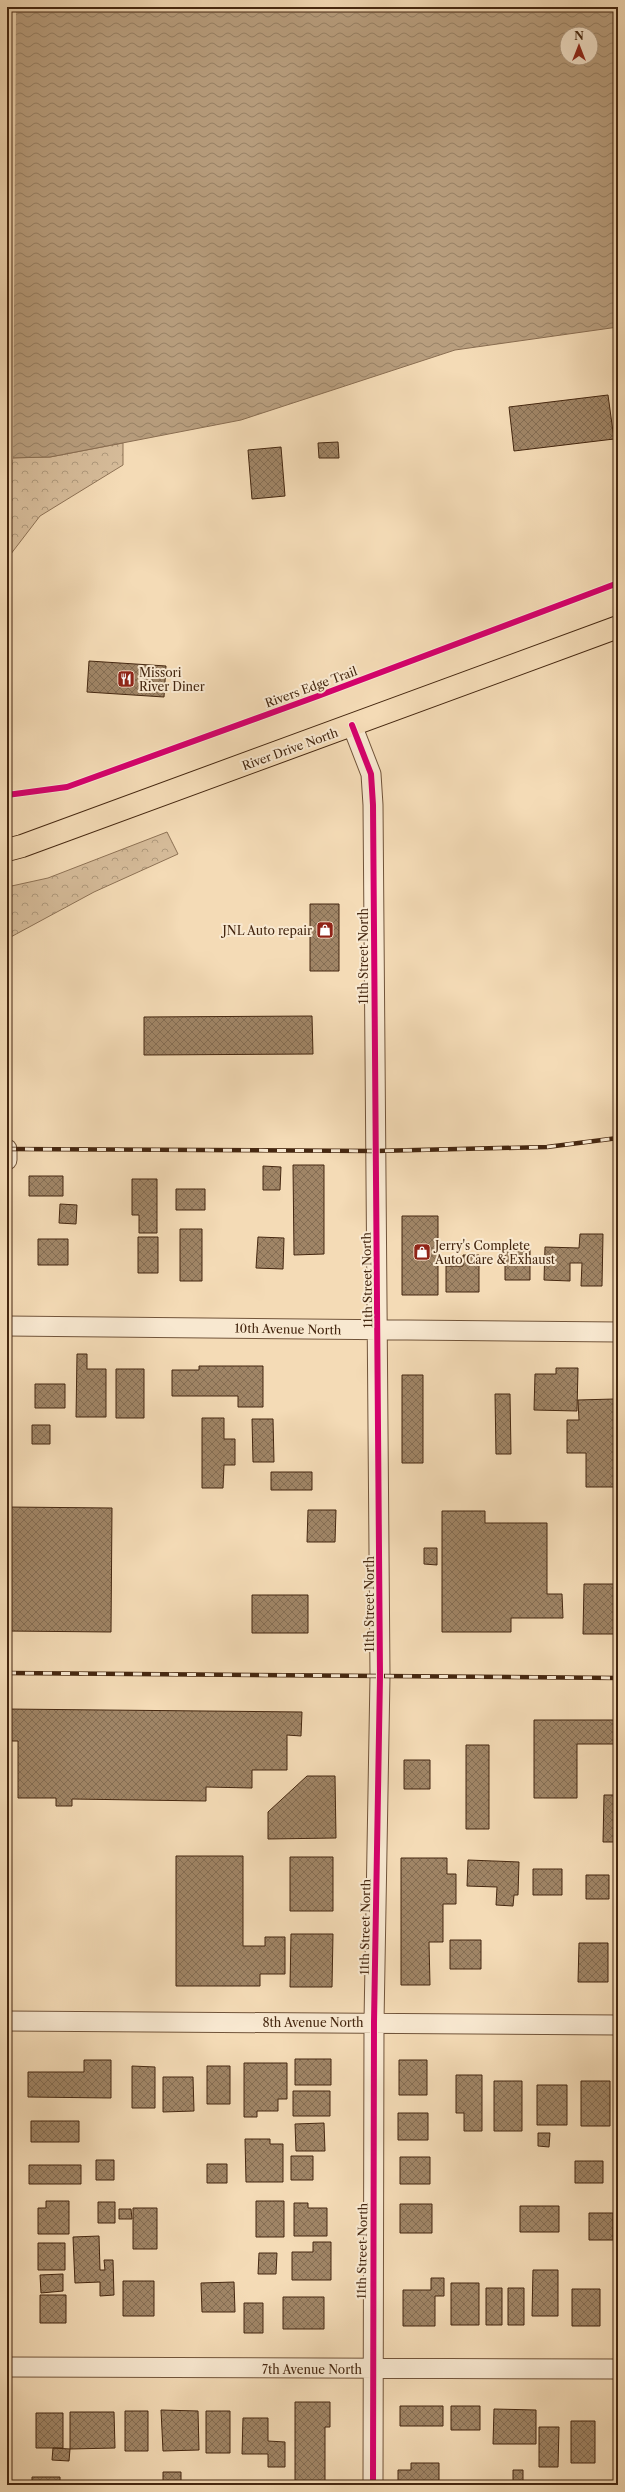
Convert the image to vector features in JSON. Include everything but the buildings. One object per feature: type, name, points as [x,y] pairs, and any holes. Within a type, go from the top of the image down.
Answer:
[{"type":"main road","name":"River Drive North","points":[[7,850],[154,799],[618,627]]},
{"type":"street","name":"11th Street North","points":[[352,725],[371,774],[379,1330],[380,1676],[374,2022],[372,2370],[373,2485]]},
{"type":"street","points":[[7,1149],[7,1160]]},
{"type":"street","name":"10th Avenue North","points":[[7,1326],[618,1332]]},
{"type":"street","name":"8th Avenue North","points":[[7,2022],[374,2022],[618,2025]]},
{"type":"street","name":"7th Avenue North","points":[[7,2367],[372,2370],[618,2369]]},
{"type":"green space","points":[[123,443],[123,465],[40,516],[7,559],[7,458],[50,457]]},
{"type":"green space","points":[[167,832],[178,854],[94,892],[7,939],[7,887],[48,878]]},
{"type":"water","points":[[7,7],[618,7],[618,327],[455,350],[241,420],[50,457],[7,458]]},
{"type":"pier","points":[[7,7],[16,7],[13,460],[7,460]]},
{"type":"railway","points":[[7,1149],[375,1151],[547,1147],[618,1138]]},
{"type":"railway","points":[[7,1673],[618,1678]]},
{"type":"cycle path","name":"Rivers Edge Trail","points":[[7,795],[67,787],[318,696],[618,583]]},
{"type":"cycle path","points":[[352,725],[371,774],[373,805],[380,1676],[374,2022],[373,2485]]},
{"type":"place","name":"Missori River Diner","points":[[126,679]]},
{"type":"place","name":"JNL Auto repair","points":[[325,930]]},
{"type":"place","name":"Jerry's Complete Auto Care & Exhaust","points":[[422,1252]]}]
